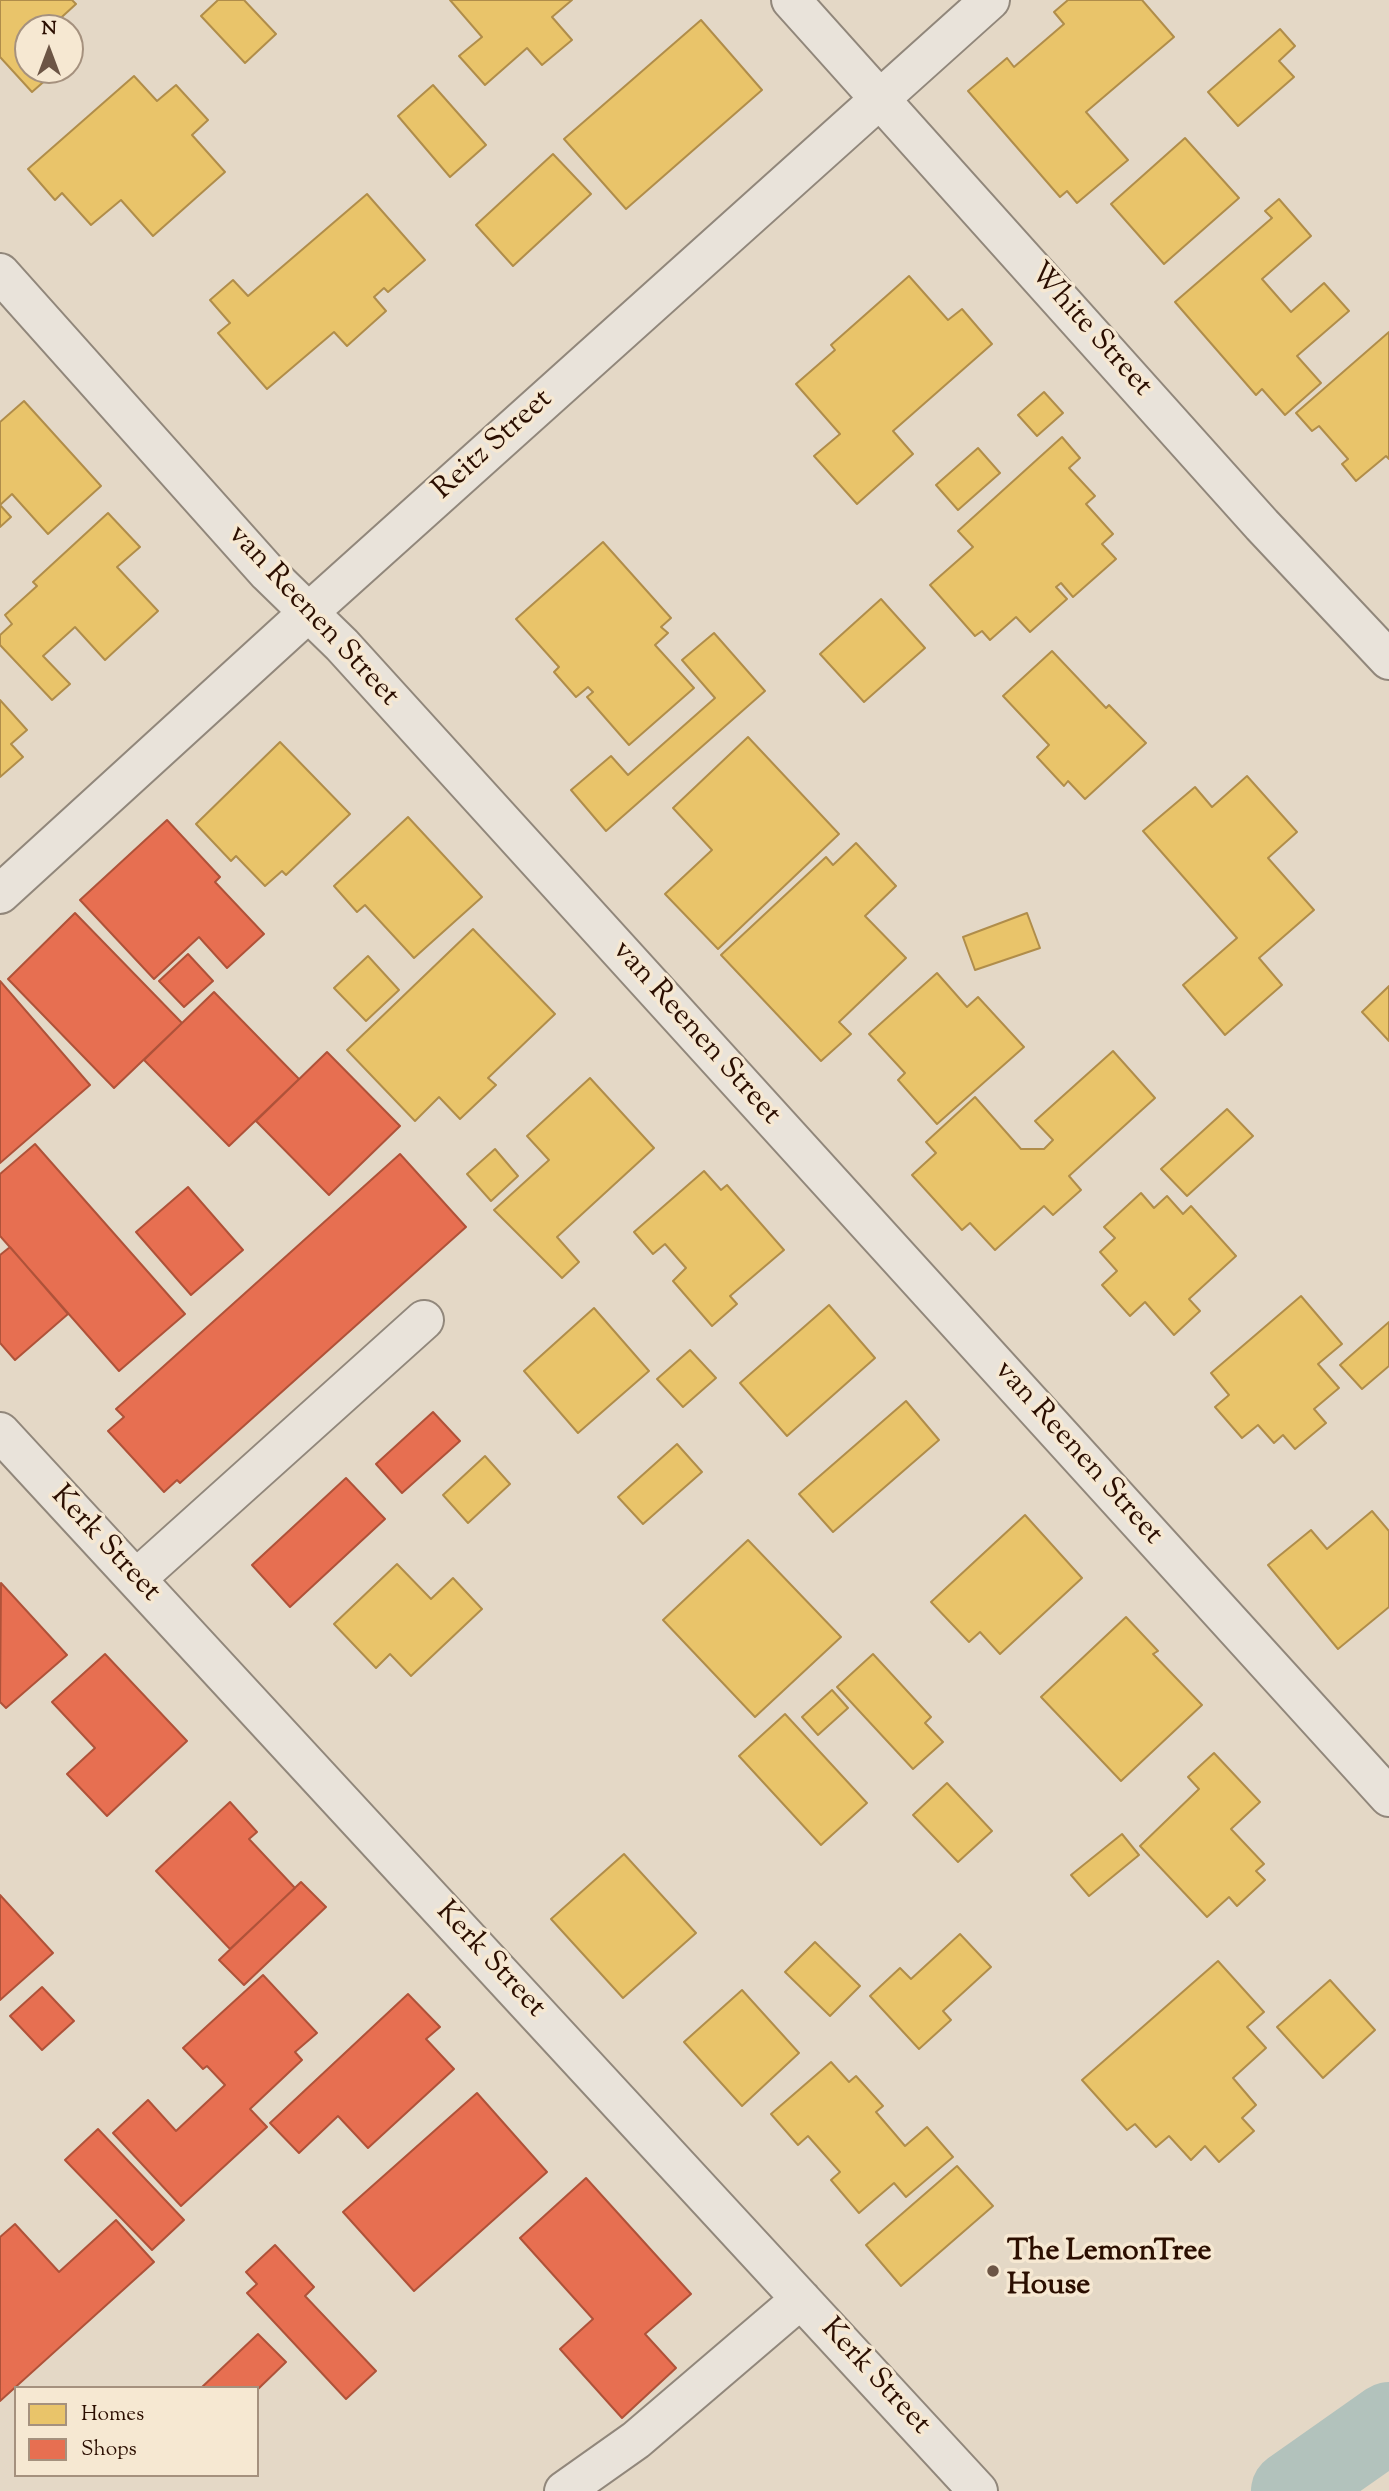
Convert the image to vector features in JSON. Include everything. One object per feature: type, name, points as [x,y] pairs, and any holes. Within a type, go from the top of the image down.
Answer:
[{"type":"street","name":"White Street","points":[[791,0],[1262,525],[1389,660]]},
{"type":"street","name":"Reitz Street","points":[[0,894],[310,611],[883,100],[990,0]]},
{"type":"street","name":"van Reenen Street","points":[[0,273],[268,573],[310,611],[1389,1797]]},
{"type":"street","points":[[136,1579],[424,1320]]},
{"type":"street","name":"Kerk Street","points":[[0,1432],[978,2491]]},
{"type":"street","points":[[564,2491],[636,2440],[801,2299]]},
{"type":"building: Homes","points":[[0,0],[72,0],[76,4],[65,14],[14,14],[14,72],[0,57]]},
{"type":"building: Homes","points":[[218,0],[244,0],[276,34],[245,63],[201,16]]},
{"type":"building: Homes","points":[[450,0],[572,0],[552,17],[572,40],[542,65],[527,48],[485,85],[459,56],[482,37]]},
{"type":"building: Homes","points":[[1068,0],[1142,0],[1174,37],[1086,112],[1128,160],[1077,203],[1067,191],[1060,197],[968,91],[1007,58],[1014,67],[1064,24],[1054,12]]},
{"type":"building: Homes","points":[[701,20],[762,90],[626,209],[564,139]]},
{"type":"building: Homes","points":[[1280,29],[1295,46],[1279,61],[1294,77],[1238,126],[1208,92]]},
{"type":"building: Homes","points":[[134,76],[157,101],[176,85],[208,120],[192,135],[225,172],[153,236],[121,200],[91,225],[62,193],[55,200],[28,169]]},
{"type":"building: Homes","points":[[25,84],[41,84],[32,92]]},
{"type":"building: Homes","points":[[433,85],[486,145],[450,177],[398,116]]},
{"type":"building: Homes","points":[[1185,138],[1239,198],[1164,264],[1111,204]]},
{"type":"building: Homes","points":[[553,154],[591,194],[513,266],[476,225]]},
{"type":"building: Homes","points":[[367,194],[425,260],[388,292],[384,288],[374,297],[386,311],[347,346],[334,332],[267,389],[218,333],[230,323],[210,300],[233,280],[248,296]]},
{"type":"building: Homes","points":[[1279,199],[1311,236],[1262,279],[1291,312],[1324,283],[1349,311],[1297,356],[1321,383],[1285,415],[1262,389],[1256,395],[1175,302],[1272,218],[1265,211]]},
{"type":"building: Homes","points":[[909,276],[948,320],[962,309],[992,344],[893,431],[913,454],[857,504],[814,456],[840,434],[796,384],[835,350],[831,345]]},
{"type":"building: Homes","points":[[1389,332],[1389,459],[1386,456],[1356,481],[1342,464],[1348,459],[1319,426],[1312,431],[1296,413]]},
{"type":"building: Homes","points":[[1044,392],[1063,413],[1037,436],[1018,415]]},
{"type":"building: Homes","points":[[24,401],[101,486],[48,534],[12,494],[0,505],[0,422]]},
{"type":"building: Homes","points":[[1062,437],[1080,458],[1069,468],[1095,496],[1086,504],[1113,534],[1102,544],[1116,559],[1073,597],[1061,583],[1056,587],[1067,599],[1030,632],[1016,617],[990,640],[982,631],[975,636],[930,585],[973,547],[958,531]]},
{"type":"building: Homes","points":[[978,448],[1000,473],[958,510],[936,485]]},
{"type":"building: Homes","points":[[0,505],[11,517],[0,527]]},
{"type":"building: Homes","points":[[108,513],[140,547],[117,567],[158,611],[105,660],[75,627],[43,656],[70,684],[52,700],[0,645],[0,635],[12,624],[5,615],[37,586],[33,582]]},
{"type":"building: Homes","points":[[603,542],[671,618],[661,627],[668,633],[655,645],[694,688],[629,745],[587,697],[593,692],[588,687],[576,697],[554,672],[559,667],[516,619]]},
{"type":"building: Homes","points":[[881,599],[925,648],[864,702],[820,654]]},
{"type":"building: Homes","points":[[714,633],[765,691],[606,831],[571,790],[611,756],[628,775],[715,698],[682,660]]},
{"type":"building: Homes","points":[[1052,651],[1106,708],[1109,705],[1146,743],[1085,799],[1068,781],[1064,786],[1037,757],[1049,745],[1003,696]]},
{"type":"building: Homes","points":[[0,700],[27,730],[11,744],[23,757],[0,777]]},
{"type":"building: Homes","points":[[748,737],[839,834],[718,949],[665,894],[712,850],[673,808]]},
{"type":"building: Homes","points":[[280,742],[350,814],[286,875],[282,871],[265,886],[236,856],[231,861],[196,824]]},
{"type":"building: Homes","points":[[1247,776],[1297,832],[1268,858],[1314,910],[1259,958],[1282,985],[1225,1035],[1183,985],[1237,938],[1143,831],[1195,787],[1212,807]]},
{"type":"building: Homes","points":[[408,817],[482,897],[414,958],[365,905],[357,912],[334,886]]},
{"type":"building: Homes","points":[[856,843],[896,886],[865,916],[906,958],[839,1022],[851,1034],[821,1061],[721,955],[826,857],[833,865]]},
{"type":"building: Homes","points":[[1027,913],[1040,948],[975,970],[963,937]]},
{"type":"building: Homes","points":[[473,929],[555,1014],[488,1078],[496,1085],[460,1119],[439,1097],[415,1121],[347,1050]]},
{"type":"building: Homes","points":[[368,956],[399,990],[366,1021],[334,988]]},
{"type":"building: Homes","points":[[937,973],[967,1007],[978,997],[1024,1047],[937,1124],[898,1080],[905,1073],[869,1034]]},
{"type":"building: Homes","points":[[1389,986],[1389,1041],[1362,1012]]},
{"type":"building: Homes","points":[[1113,1051],[1155,1098],[1069,1176],[1081,1190],[1053,1215],[1044,1206],[995,1250],[970,1223],[962,1230],[912,1175],[936,1153],[926,1142],[975,1097],[1021,1149],[1044,1149],[1053,1140],[1035,1121]]},
{"type":"building: Homes","points":[[590,1078],[654,1148],[557,1237],[579,1262],[562,1278],[494,1210],[549,1160],[527,1136]]},
{"type":"building: Homes","points":[[1227,1109],[1253,1136],[1187,1196],[1161,1169]]},
{"type":"building: Homes","points":[[495,1149],[518,1176],[491,1201],[467,1174]]},
{"type":"building: Homes","points":[[704,1171],[721,1190],[727,1185],[784,1250],[730,1296],[737,1304],[712,1326],[673,1281],[686,1268],[665,1244],[653,1254],[634,1232]]},
{"type":"building: Homes","points":[[1141,1193],[1154,1208],[1167,1196],[1183,1214],[1191,1206],[1236,1256],[1189,1299],[1200,1311],[1174,1335],[1145,1302],[1130,1316],[1102,1285],[1117,1271],[1100,1252],[1115,1238],[1104,1227]]},
{"type":"building: Homes","points":[[1301,1296],[1342,1344],[1318,1364],[1339,1388],[1314,1409],[1326,1423],[1295,1449],[1283,1435],[1274,1443],[1258,1425],[1242,1438],[1215,1407],[1229,1395],[1211,1373]]},
{"type":"building: Homes","points":[[829,1305],[875,1358],[787,1436],[740,1383]]},
{"type":"building: Homes","points":[[594,1308],[649,1371],[578,1433],[524,1371]]},
{"type":"building: Homes","points":[[1389,1322],[1389,1366],[1362,1389],[1340,1365]]},
{"type":"building: Homes","points":[[690,1350],[716,1378],[683,1407],[657,1379]]},
{"type":"building: Homes","points":[[906,1401],[939,1440],[833,1532],[799,1494]]},
{"type":"building: Homes","points":[[677,1444],[702,1472],[643,1524],[618,1497]]},
{"type":"building: Homes","points":[[485,1456],[510,1484],[468,1523],[443,1495]]},
{"type":"building: Homes","points":[[1372,1511],[1389,1531],[1389,1607],[1338,1649],[1268,1565],[1311,1530],[1327,1549]]},
{"type":"building: Homes","points":[[1025,1515],[1082,1578],[1000,1654],[980,1632],[969,1642],[931,1602]]},
{"type":"building: Homes","points":[[748,1540],[841,1637],[755,1717],[663,1620]]},
{"type":"building: Homes","points":[[397,1564],[431,1599],[453,1578],[482,1609],[411,1676],[390,1654],[376,1668],[334,1624]]},
{"type":"building: Homes","points":[[1126,1617],[1158,1651],[1153,1654],[1202,1705],[1121,1781],[1041,1697]]},
{"type":"building: Homes","points":[[873,1654],[931,1717],[925,1723],[943,1742],[913,1769],[837,1687]]},
{"type":"building: Homes","points":[[832,1690],[848,1708],[818,1735],[802,1717]]},
{"type":"building: Homes","points":[[785,1714],[867,1803],[821,1845],[739,1756]]},
{"type":"building: Homes","points":[[1214,1753],[1260,1802],[1231,1829],[1264,1864],[1256,1871],[1265,1880],[1237,1906],[1229,1897],[1207,1917],[1140,1846],[1199,1789],[1188,1777]]},
{"type":"building: Homes","points":[[947,1783],[992,1831],[958,1862],[913,1815]]},
{"type":"building: Homes","points":[[1122,1834],[1139,1855],[1089,1896],[1071,1875]]},
{"type":"building: Homes","points":[[624,1854],[696,1933],[623,1998],[551,1919]]},
{"type":"building: Homes","points":[[960,1934],[991,1967],[943,2011],[951,2020],[919,2049],[870,1996],[900,1968],[911,1979]]},
{"type":"building: Homes","points":[[815,1942],[860,1986],[830,2016],[785,1972]]},
{"type":"building: Homes","points":[[1218,1961],[1264,2012],[1247,2027],[1266,2048],[1233,2078],[1256,2105],[1242,2118],[1254,2131],[1219,2162],[1205,2146],[1191,2160],[1169,2136],[1156,2147],[1135,2124],[1127,2130],[1082,2080]]},
{"type":"building: Homes","points":[[1330,1980],[1375,2030],[1323,2078],[1277,2027]]},
{"type":"building: Homes","points":[[742,1990],[799,2053],[742,2106],[684,2042]]},
{"type":"building: Homes","points":[[831,2062],[849,2082],[856,2076],[883,2106],[876,2112],[905,2146],[927,2127],[953,2157],[906,2197],[894,2183],[859,2213],[831,2180],[840,2172],[808,2136],[798,2145],[771,2114]]},
{"type":"building: Homes","points":[[957,2166],[993,2206],[901,2286],[866,2245]]},
{"type":"building: Shops","points":[[167,820],[220,877],[215,882],[264,934],[227,968],[199,937],[154,979],[80,900]]},
{"type":"building: Shops","points":[[75,913],[182,1023],[114,1088],[8,979]]},
{"type":"building: Shops","points":[[188,954],[213,981],[184,1007],[159,981]]},
{"type":"building: Shops","points":[[0,981],[90,1085],[0,1163]]},
{"type":"building: Shops","points":[[214,992],[299,1079],[229,1146],[144,1060]]},
{"type":"building: Shops","points":[[327,1052],[400,1126],[329,1195],[256,1121]]},
{"type":"building: Shops","points":[[35,1144],[185,1314],[119,1371],[0,1236],[0,1174]]},
{"type":"building: Shops","points":[[400,1154],[466,1227],[180,1483],[177,1480],[164,1492],[108,1431],[124,1417],[116,1409]]},
{"type":"building: Shops","points":[[188,1187],[243,1250],[191,1295],[136,1232]]},
{"type":"building: Shops","points":[[10,1247],[68,1314],[15,1360],[0,1343],[0,1255]]},
{"type":"building: Shops","points":[[433,1412],[460,1441],[402,1493],[376,1464]]},
{"type":"building: Shops","points":[[346,1478],[385,1519],[290,1607],[252,1565]]},
{"type":"building: Shops","points":[[1,1583],[67,1655],[6,1708],[0,1702]]},
{"type":"building: Shops","points":[[105,1654],[187,1741],[107,1816],[67,1774],[95,1748],[52,1702]]},
{"type":"building: Shops","points":[[230,1802],[257,1832],[249,1839],[295,1888],[230,1949],[156,1871]]},
{"type":"building: Shops","points":[[301,1882],[326,1907],[244,1985],[219,1960]]},
{"type":"building: Shops","points":[[0,1895],[53,1953],[0,2000]]},
{"type":"building: Shops","points":[[263,1975],[317,2033],[295,2052],[302,2060],[250,2109],[267,2127],[181,2206],[113,2133],[148,2100],[176,2131],[225,2085],[207,2066],[203,2069],[183,2048]]},
{"type":"building: Shops","points":[[42,1987],[74,2021],[42,2050],[10,2016]]},
{"type":"building: Shops","points":[[408,1994],[440,2027],[426,2039],[454,2069],[368,2148],[338,2116],[299,2153],[270,2123]]},
{"type":"building: Shops","points":[[477,2093],[547,2172],[414,2291],[343,2212]]},
{"type":"building: Shops","points":[[98,2129],[184,2220],[152,2250],[65,2160]]},
{"type":"building: Shops","points":[[586,2178],[691,2294],[645,2334],[676,2368],[622,2418],[560,2349],[593,2319],[520,2238]]},
{"type":"building: Shops","points":[[116,2220],[154,2262],[0,2401],[0,2237],[15,2224],[59,2272]]},
{"type":"building: Shops","points":[[275,2245],[314,2287],[305,2296],[376,2371],[346,2399],[247,2293],[257,2284],[246,2272]]},
{"type":"building: Shops","points":[[258,2334],[286,2362],[259,2388],[203,2386]]},
{"type":"waterway","points":[[1291,2491],[1389,2422]]},
{"type":"place","name":"The LemonTree House","points":[[993,2271]]}]
